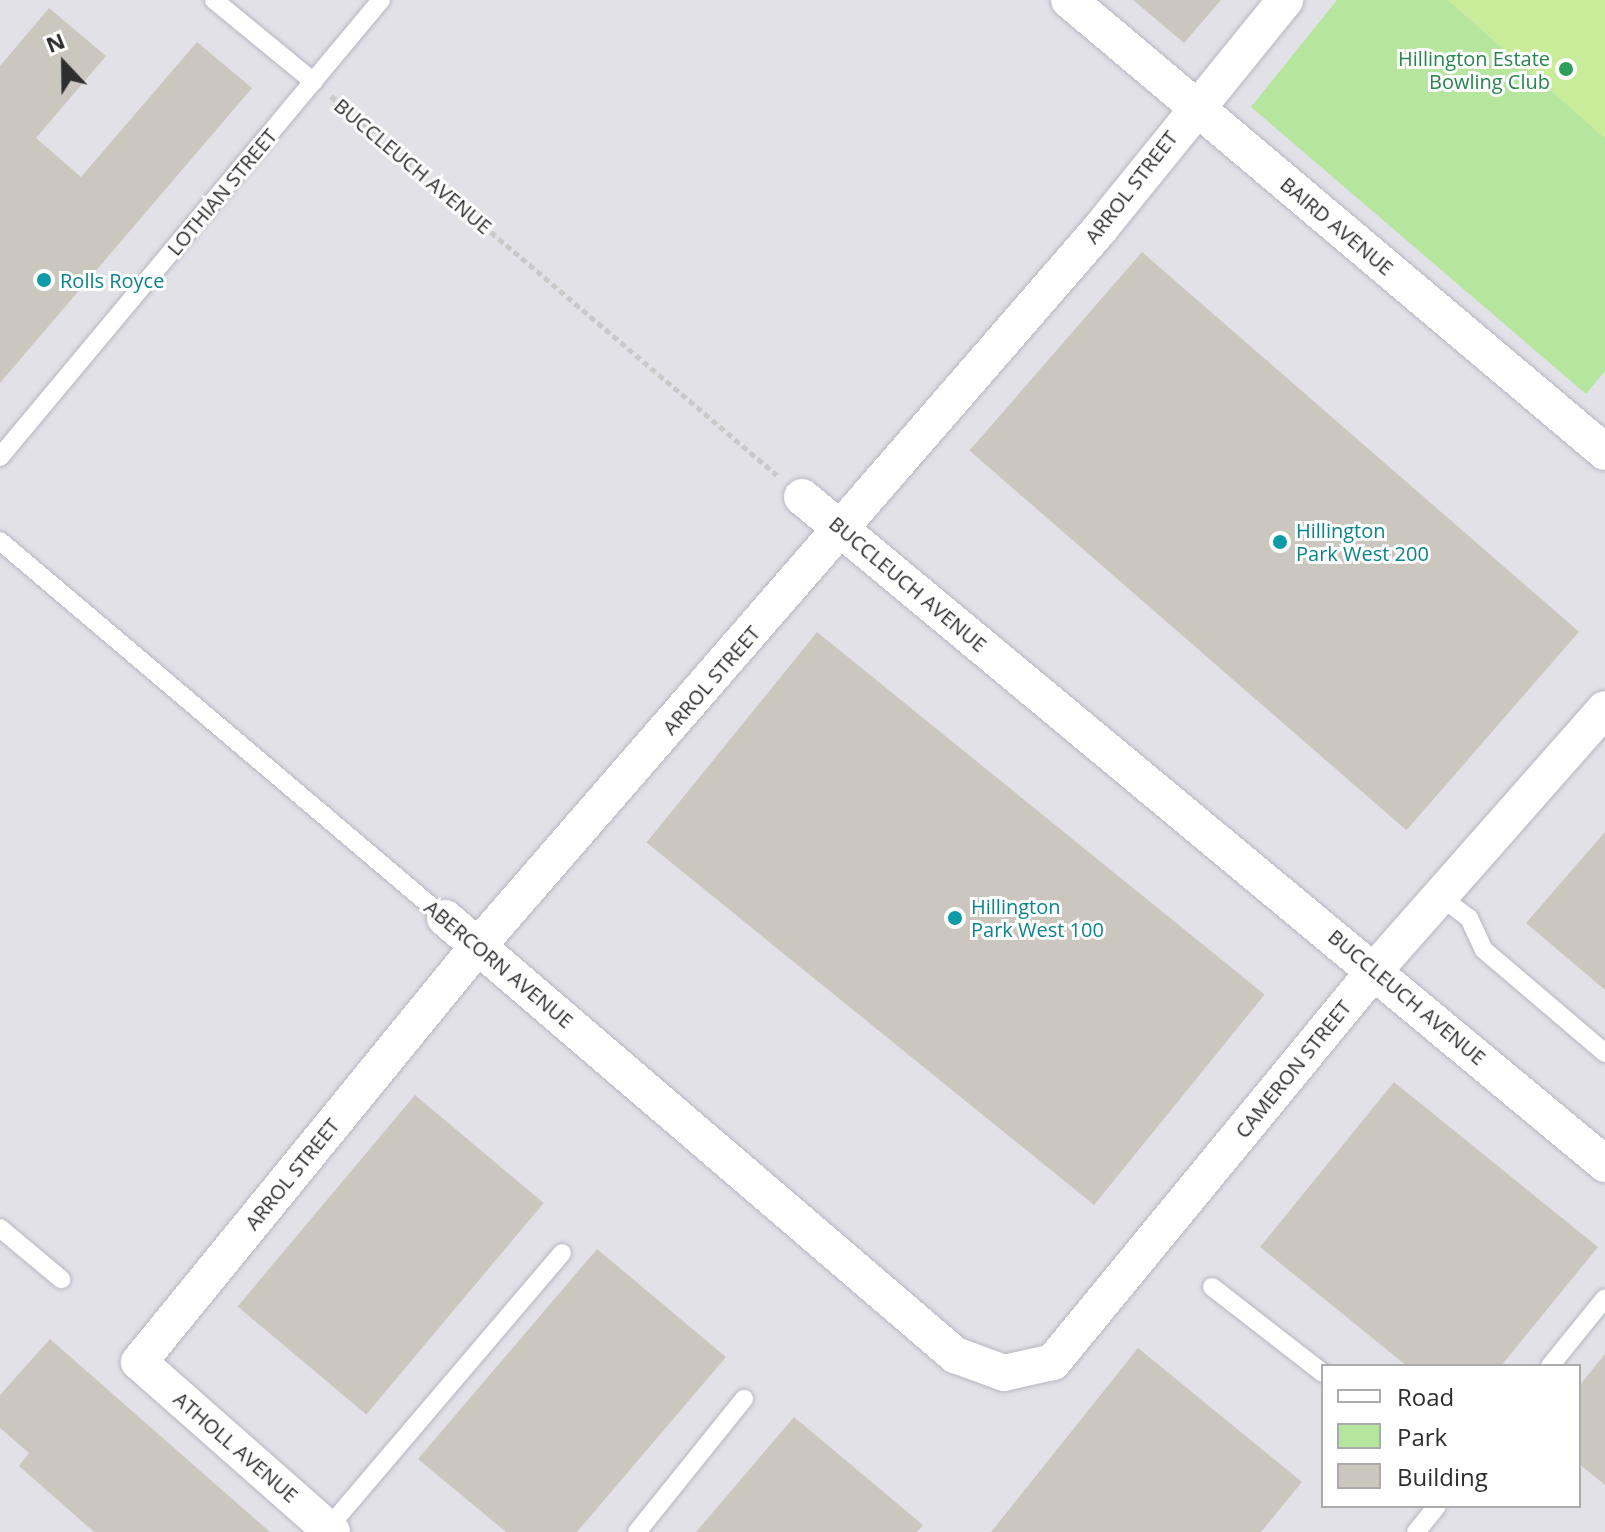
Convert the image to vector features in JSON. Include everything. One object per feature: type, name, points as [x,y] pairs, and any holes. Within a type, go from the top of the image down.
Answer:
[{"type":"street","name":"BAIRD AVENUE","points":[[1069,0],[1605,452]]},
{"type":"street","name":"ARROL STREET","points":[[139,1362],[478,946],[842,530],[1099,230],[1195,106],[1285,0]]},
{"type":"street","name":"BUCCLEUCH AVENUE","points":[[802,497],[1605,1164]]},
{"type":"street","name":"CAMERON STREET","points":[[1004,1373],[1053,1362],[1374,971],[1605,709]]},
{"type":"street","name":"ABERCORN AVENUE","points":[[445,918],[955,1355],[1004,1373]]},
{"type":"street","name":"ATHOLL AVENUE","points":[[139,1362],[330,1530]]},
{"type":"lane","points":[[214,0],[314,82]]},
{"type":"lane","name":"LOTHIAN STREET","points":[[0,457],[381,0]]},
{"type":"lane","name":"ABERCORN AVENUE","points":[[0,541],[445,918]]},
{"type":"lane","points":[[1441,897],[1469,918],[1484,950],[1605,1053]]},
{"type":"lane","points":[[0,1228],[61,1279]]},
{"type":"lane","points":[[330,1530],[562,1253]]},
{"type":"lane","points":[[1212,1287],[1321,1371]]},
{"type":"lane","points":[[1552,1364],[1605,1298]]},
{"type":"lane","points":[[637,1532],[744,1399]]},
{"type":"lane","points":[[1416,1532],[1435,1508]]},
{"type":"path","name":"BUCCLEUCH AVENUE","points":[[314,82],[802,497]]},
{"type":"shaded area","points":[[0,0],[1605,0],[1605,1532],[0,1532]]},
{"type":"green space","points":[[1337,0],[1448,0],[1605,138],[1605,371],[1586,394],[1251,107]]},
{"type":"green space","name":"Hillington Estate Bowling Club","points":[[1448,0],[1605,0],[1605,138]]},
{"type":"building","points":[[1133,0],[1221,0],[1184,43]]},
{"type":"building","name":"Rolls Royce","points":[[49,8],[106,56],[36,138],[81,177],[197,42],[252,88],[0,383],[0,66]]},
{"type":"building","name":"Hillington Park West 200","points":[[1142,252],[1579,632],[1406,830],[969,450]]},
{"type":"building","name":"Hillington Park West 100","points":[[817,632],[1265,994],[1094,1205],[646,843]]},
{"type":"building","points":[[1605,832],[1605,990],[1526,923]]},
{"type":"building","points":[[1394,1082],[1598,1247],[1503,1364],[1405,1364],[1260,1247]]},
{"type":"building","points":[[415,1095],[544,1203],[366,1414],[238,1306]]},
{"type":"building","points":[[597,1249],[726,1357],[577,1532],[506,1532],[418,1459]]},
{"type":"building","points":[[50,1339],[270,1532],[94,1532],[19,1466],[29,1453],[0,1428],[0,1395]]},
{"type":"building","points":[[1138,1348],[1302,1482],[1261,1532],[991,1532]]},
{"type":"building","points":[[1605,1354],[1605,1485],[1581,1466],[1581,1384]]},
{"type":"building","points":[[794,1417],[923,1525],[917,1532],[696,1532]]},
{"type":"place","name":"Hillington Estate Bowling Club","points":[[1566,69]]},
{"type":"place","name":"Rolls Royce","points":[[44,280]]},
{"type":"place","name":"Hillington Park West 200","points":[[1280,542]]},
{"type":"place","name":"Hillington Park West 100","points":[[955,918]]}]
